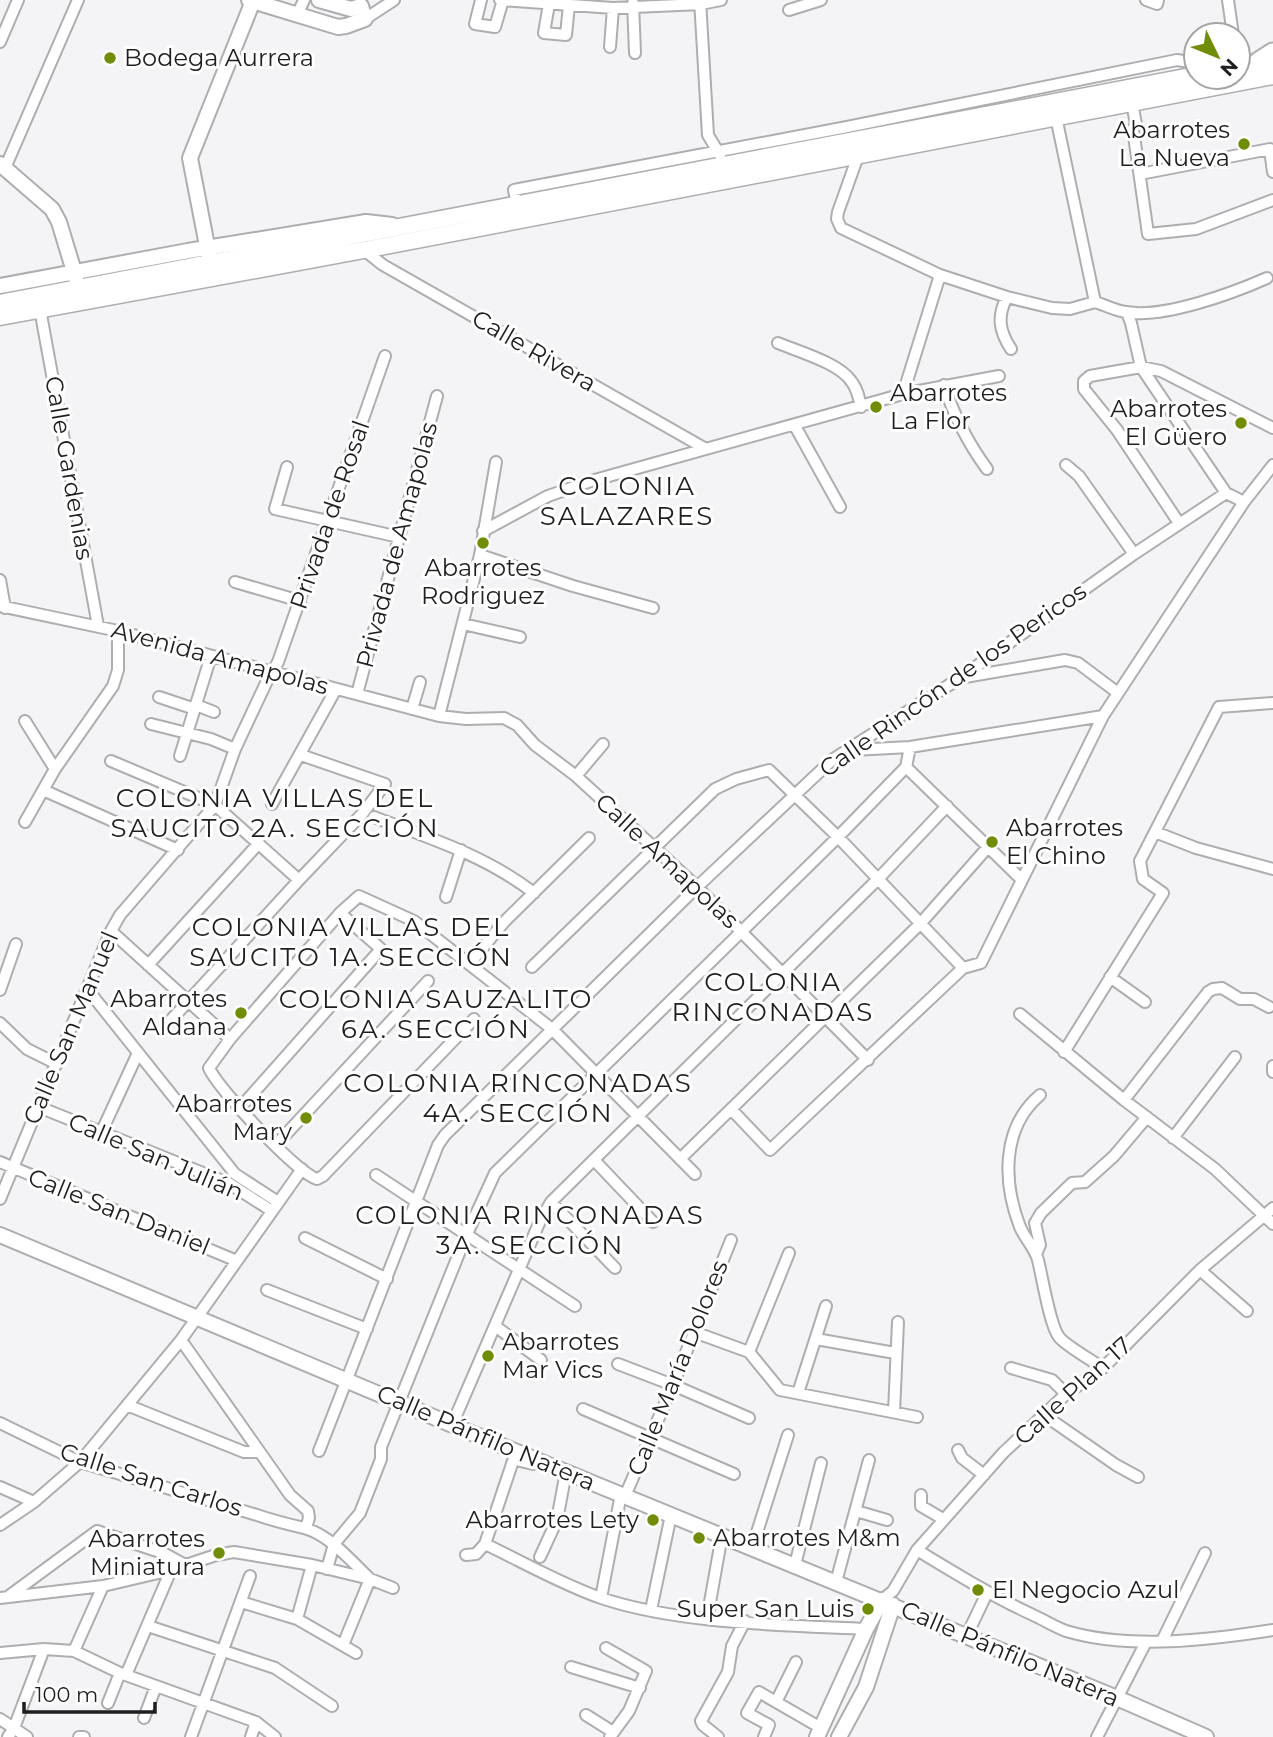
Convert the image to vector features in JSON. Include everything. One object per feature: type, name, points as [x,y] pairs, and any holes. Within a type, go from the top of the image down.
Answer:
[{"type":"main road","points":[[319,0],[351,9],[363,8]]},
{"type":"main road","points":[[210,263],[190,158],[251,1],[301,7],[338,27],[346,26],[363,8]]},
{"type":"main road","points":[[0,317],[40,309],[78,295],[210,263],[401,226],[519,212],[547,191],[601,181],[670,183],[730,164],[851,142],[1056,117],[1128,104],[1257,63]]},
{"type":"main road","points":[[0,286],[74,271],[364,250],[519,212],[670,183],[851,142],[888,127],[1182,70]]},
{"type":"main road","points":[[3,166],[52,209],[60,222],[78,295]]},
{"type":"main road","points":[[0,303],[78,295]]},
{"type":"main road","name":"Calle Pánfilo Natera","points":[[0,1235],[348,1379],[509,1449],[836,1582],[889,1599],[966,1637],[1206,1737]]},
{"type":"main road","points":[[819,1733],[889,1599]]},
{"type":"main road","points":[[839,1737],[866,1687],[875,1624]]},
{"type":"street","points":[[0,42],[18,0]]},
{"type":"street","points":[[3,166],[78,0]]},
{"type":"street","points":[[363,8],[394,0]]},
{"type":"street","points":[[481,0],[475,24],[495,27],[501,0],[613,8],[633,4],[721,0]]},
{"type":"street","points":[[794,6],[820,0]]},
{"type":"street","points":[[1146,0],[1157,4],[1158,0]]},
{"type":"street","points":[[1228,0],[1231,21]]},
{"type":"street","points":[[670,183],[680,167],[693,163],[700,155],[708,135],[701,2]]},
{"type":"street","points":[[549,4],[544,33],[566,35],[569,5]]},
{"type":"street","points":[[633,4],[635,53]]},
{"type":"street","points":[[610,47],[613,8]]},
{"type":"street","points":[[1128,104],[1148,234],[1196,229],[1273,200]]},
{"type":"street","points":[[1056,117],[1095,302]]},
{"type":"street","points":[[708,135],[717,152],[730,164]]},
{"type":"street","points":[[601,181],[717,152],[851,142],[837,219],[841,228],[940,275],[1007,297],[1052,308],[1070,309],[1095,302],[1127,313],[1165,311],[1241,289],[1267,278]]},
{"type":"street","points":[[1140,174],[1270,149],[1273,172]]},
{"type":"street","name":"Calle Rivera","points":[[364,250],[383,265],[706,449]]},
{"type":"street","points":[[904,394],[940,275]]},
{"type":"street","points":[[1007,297],[1001,308],[999,324],[1011,349]]},
{"type":"street","name":"Calle Gardenias","points":[[40,309],[98,626]]},
{"type":"street","points":[[1127,313],[1141,367],[1226,493],[1244,502]]},
{"type":"street","points":[[778,343],[840,370],[850,378],[861,407]]},
{"type":"street","name":"Privada de Rosal","points":[[235,749],[278,663],[385,356]]},
{"type":"street","points":[[1179,523],[1117,430],[1084,389],[1084,382],[1090,376],[1141,367],[1161,371],[1273,428]]},
{"type":"street","points":[[483,531],[548,496],[591,481],[904,394],[999,376]]},
{"type":"street","points":[[944,385],[953,413],[974,452],[987,469]]},
{"type":"street","name":"Privada de Amapolas","points":[[357,694],[437,396]]},
{"type":"street","points":[[795,426],[840,507]]},
{"type":"street","points":[[439,716],[480,555],[496,461]]},
{"type":"street","points":[[1066,465],[1079,476],[1134,554]]},
{"type":"street","points":[[731,1109],[771,1150],[963,968],[981,963],[1103,716],[1244,502],[1273,465]]},
{"type":"street","points":[[287,467],[275,509],[399,537]]},
{"type":"street","name":"Calle Rincón de los Pericos","points":[[320,1451],[438,1145],[445,1135],[697,887],[832,760],[960,678],[1134,554],[1226,493]]},
{"type":"street","points":[[480,555],[573,586],[653,608]]},
{"type":"street","points":[[0,580],[3,607]]},
{"type":"street","points":[[235,582],[300,600]]},
{"type":"street","name":"Avenida Amapolas","points":[[3,607],[98,626],[439,716]]},
{"type":"street","points":[[463,624],[520,637]]},
{"type":"street","points":[[25,822],[54,769],[113,686],[118,670],[118,631]]},
{"type":"street","points":[[180,756],[211,656]]},
{"type":"street","points":[[960,678],[1065,660],[1078,663],[1118,693]]},
{"type":"street","points":[[412,709],[420,682]]},
{"type":"street","points":[[272,804],[336,689]]},
{"type":"street","points":[[159,698],[214,712]]},
{"type":"street","points":[[1063,1052],[1163,893],[1143,879],[1140,860],[1219,707],[1273,703]]},
{"type":"street","name":"Calle Amapolas","points":[[439,716],[466,719],[504,718],[517,725],[535,745],[576,776],[697,887],[868,1060]]},
{"type":"street","points":[[850,750],[910,747],[1103,716]]},
{"type":"street","points":[[25,721],[54,769]]},
{"type":"street","points":[[151,724],[187,732],[235,749]]},
{"type":"street","points":[[576,776],[603,744]]},
{"type":"street","points":[[327,1569],[334,1544],[360,1513],[381,1458],[382,1447],[466,1237],[495,1173],[838,837],[906,767],[910,747]]},
{"type":"street","name":"Calle San Manuel","points":[[0,1199],[111,931],[120,915],[215,805],[235,749]]},
{"type":"street","points":[[171,1020],[363,814],[385,784],[301,755]]},
{"type":"street","points":[[111,761],[215,805],[299,880]]},
{"type":"street","points":[[906,767],[1022,880]]},
{"type":"street","points":[[531,967],[715,789],[736,779],[769,770],[838,837],[963,968]]},
{"type":"street","points":[[43,790],[178,850]]},
{"type":"street","points":[[452,1425],[519,1268],[551,1202],[878,879],[947,806]]},
{"type":"street","points":[[374,817],[475,855],[534,892]]},
{"type":"street","points":[[1155,832],[1196,848],[1273,869]]},
{"type":"street","points":[[470,962],[503,922],[589,838]]},
{"type":"street","points":[[148,965],[259,843]]},
{"type":"street","points":[[680,1158],[920,924],[988,847]]},
{"type":"street","points":[[446,897],[461,850]]},
{"type":"street","points":[[474,1020],[323,1176],[317,1179],[302,1169],[240,1108],[209,1068],[340,913],[359,896],[414,921],[470,962],[552,1029],[695,1174]]},
{"type":"street","points":[[240,1108],[381,949],[340,913]]},
{"type":"street","points":[[111,931],[230,1040]]},
{"type":"street","points":[[0,990],[16,944]]},
{"type":"street","points":[[1110,977],[1146,1002]]},
{"type":"street","points":[[276,1144],[428,981]]},
{"type":"street","points":[[1124,1100],[1208,992],[1222,988],[1240,999],[1254,999],[1269,1007]]},
{"type":"street","points":[[88,990],[232,1179],[275,1207]]},
{"type":"street","points":[[1020,1014],[1063,1052],[1269,1211],[1273,1224]]},
{"type":"street","points":[[0,1023],[27,1049],[57,1064]]},
{"type":"street","points":[[101,1133],[137,1055]]},
{"type":"street","points":[[1173,1138],[1235,1057]]},
{"type":"street","points":[[1273,1066],[1273,1073]]},
{"type":"street","points":[[1040,1095],[1026,1106],[1017,1122],[1007,1165],[1009,1184],[1021,1229],[1036,1254],[1059,1337],[1103,1368]]},
{"type":"street","name":"Calle San Julián","points":[[39,1107],[101,1133],[232,1179]]},
{"type":"street","points":[[1036,1254],[1040,1245],[1035,1223],[1041,1213],[1072,1183],[1085,1182],[1114,1156],[1147,1117]]},
{"type":"street","points":[[594,1160],[653,1222]]},
{"type":"street","name":"Calle San Daniel","points":[[0,1163],[237,1261]]},
{"type":"street","points":[[0,1525],[34,1502],[80,1462],[181,1340],[302,1169]]},
{"type":"street","points":[[376,1175],[466,1237],[519,1268],[575,1306]]},
{"type":"street","points":[[551,1202],[615,1268]]},
{"type":"street","points":[[1015,1210],[1035,1223]]},
{"type":"street","name":"Calle Plan 17","points":[[889,1599],[917,1549],[984,1475],[1066,1394],[1103,1368],[1200,1270],[1269,1211]]},
{"type":"street","points":[[305,1238],[387,1279]]},
{"type":"street","name":"Calle María Dolores","points":[[601,1598],[623,1495],[673,1385],[730,1240]]},
{"type":"street","points":[[749,1352],[789,1253]]},
{"type":"street","points":[[1200,1270],[1247,1311]]},
{"type":"street","points":[[267,1290],[367,1329]]},
{"type":"street","points":[[797,1393],[826,1306]]},
{"type":"street","points":[[894,1412],[898,1322]]},
{"type":"street","points":[[495,1326],[541,1360]]},
{"type":"street","points":[[694,1332],[749,1352],[780,1390],[917,1417]]},
{"type":"street","points":[[816,1339],[895,1353]]},
{"type":"street","name":"Calle San Carlos","points":[[181,1340],[258,1452],[290,1495],[308,1511],[306,1528]]},
{"type":"street","points":[[618,1364],[749,1418]]},
{"type":"street","points":[[1011,1368],[1052,1380],[1066,1394]]},
{"type":"street","points":[[127,1405],[244,1452],[258,1452]]},
{"type":"street","points":[[583,1409],[734,1474]]},
{"type":"street","points":[[1044,1415],[1138,1477]]},
{"type":"street","name":"Calle San Carlos","points":[[0,1423],[80,1462],[257,1515],[282,1525],[306,1528],[334,1544],[370,1579]]},
{"type":"street","points":[[752,1548],[788,1435]]},
{"type":"street","points":[[509,1449],[505,1460],[509,1469]]},
{"type":"street","points":[[958,1450],[962,1458],[984,1475]]},
{"type":"street","points":[[466,1555],[476,1554],[485,1544],[509,1469],[516,1460],[534,1465],[542,1462]]},
{"type":"street","points":[[836,1582],[869,1460]]},
{"type":"street","points":[[795,1565],[821,1463]]},
{"type":"street","points":[[540,1557],[557,1520],[566,1472]]},
{"type":"street","points":[[0,1487],[34,1502]]},
{"type":"street","points":[[921,1495],[921,1506],[943,1519]]},
{"type":"street","points":[[856,1511],[887,1520]]},
{"type":"street","points":[[651,1610],[671,1515]]},
{"type":"street","points":[[4,1598],[97,1531],[163,1553],[185,1564]]},
{"type":"street","points":[[707,1619],[722,1535]]},
{"type":"street","points":[[485,1544],[601,1598],[651,1610],[707,1619],[875,1624]]},
{"type":"street","points":[[917,1549],[987,1593],[1066,1631],[1146,1642],[1220,1638],[1273,1630]]},
{"type":"street","points":[[4,1598],[103,1586],[234,1552],[312,1565],[393,1587]]},
{"type":"street","points":[[1162,1641],[1205,1553]]},
{"type":"street","points":[[297,1619],[312,1565]]},
{"type":"street","points":[[108,1703],[148,1626],[171,1570]]},
{"type":"street","points":[[191,1737],[250,1576]]},
{"type":"street","points":[[343,1645],[370,1579]]},
{"type":"street","points":[[74,1651],[103,1586]]},
{"type":"street","points":[[966,1637],[987,1593]]},
{"type":"street","points":[[241,1602],[297,1619],[356,1653]]},
{"type":"street","points":[[718,1737],[701,1721],[728,1672],[732,1646],[746,1621]]},
{"type":"street","points":[[148,1626],[275,1668],[332,1706]]},
{"type":"street","points":[[1097,1737],[1146,1642]]},
{"type":"street","points":[[586,1715],[611,1735],[629,1711],[646,1671],[606,1648]]},
{"type":"street","points":[[11,1733],[44,1650]]},
{"type":"street","points":[[0,1653],[74,1651],[123,1674],[256,1722],[275,1737]]},
{"type":"street","points":[[776,1702],[796,1662]]},
{"type":"street","points":[[571,1667],[640,1688]]},
{"type":"street","points":[[144,1718],[156,1686]]},
{"type":"street","points":[[764,1737],[769,1725],[747,1713],[759,1692],[819,1733]]},
{"type":"street","points":[[0,1719],[11,1733],[27,1737]]},
{"type":"street","points":[[251,1737],[256,1722]]},
{"type":"place","name":"Bodega Aurrera","points":[[110,58]]},
{"type":"place","name":"Abarrotes La Nueva","points":[[1244,144]]},
{"type":"place","name":"Abarrotes La Flor","points":[[876,407]]},
{"type":"place","name":"Abarrotes El Güero","points":[[1241,423]]},
{"type":"place","name":"Abarrotes Rodriguez","points":[[483,543]]},
{"type":"place","name":"Abarrotes El Chino","points":[[992,842]]},
{"type":"place","name":"Abarrotes Aldana","points":[[241,1013]]},
{"type":"place","name":"Abarrotes Mary","points":[[306,1118]]},
{"type":"place","name":"Abarrotes Mar Vics","points":[[488,1356]]},
{"type":"place","name":"Abarrotes Lety","points":[[653,1520]]},
{"type":"place","name":"Abarrotes M&m","points":[[699,1538]]},
{"type":"place","name":"Abarrotes Miniatura","points":[[219,1553]]},
{"type":"place","name":"El Negocio Azul","points":[[978,1590]]},
{"type":"place","name":"Super San Luis","points":[[868,1609]]},
{"type":"district","name":"COLONIA SALAZARES","points":[[627,501]]},
{"type":"district","name":"COLONIA VILLAS DEL SAUCITO 2A. SECCIÓN","points":[[275,813]]},
{"type":"district","name":"COLONIA VILLAS DEL SAUCITO 1A. SECCIÓN","points":[[351,942]]},
{"type":"district","name":"COLONIA RINCONADAS","points":[[773,997]]},
{"type":"district","name":"COLONIA SAUZALITO 6A. SECCIÓN","points":[[436,1014]]},
{"type":"district","name":"COLONIA RINCONADAS 4A. SECCIÓN","points":[[518,1098]]},
{"type":"district","name":"COLONIA RINCONADAS 3A. SECCIÓN","points":[[530,1230]]}]
